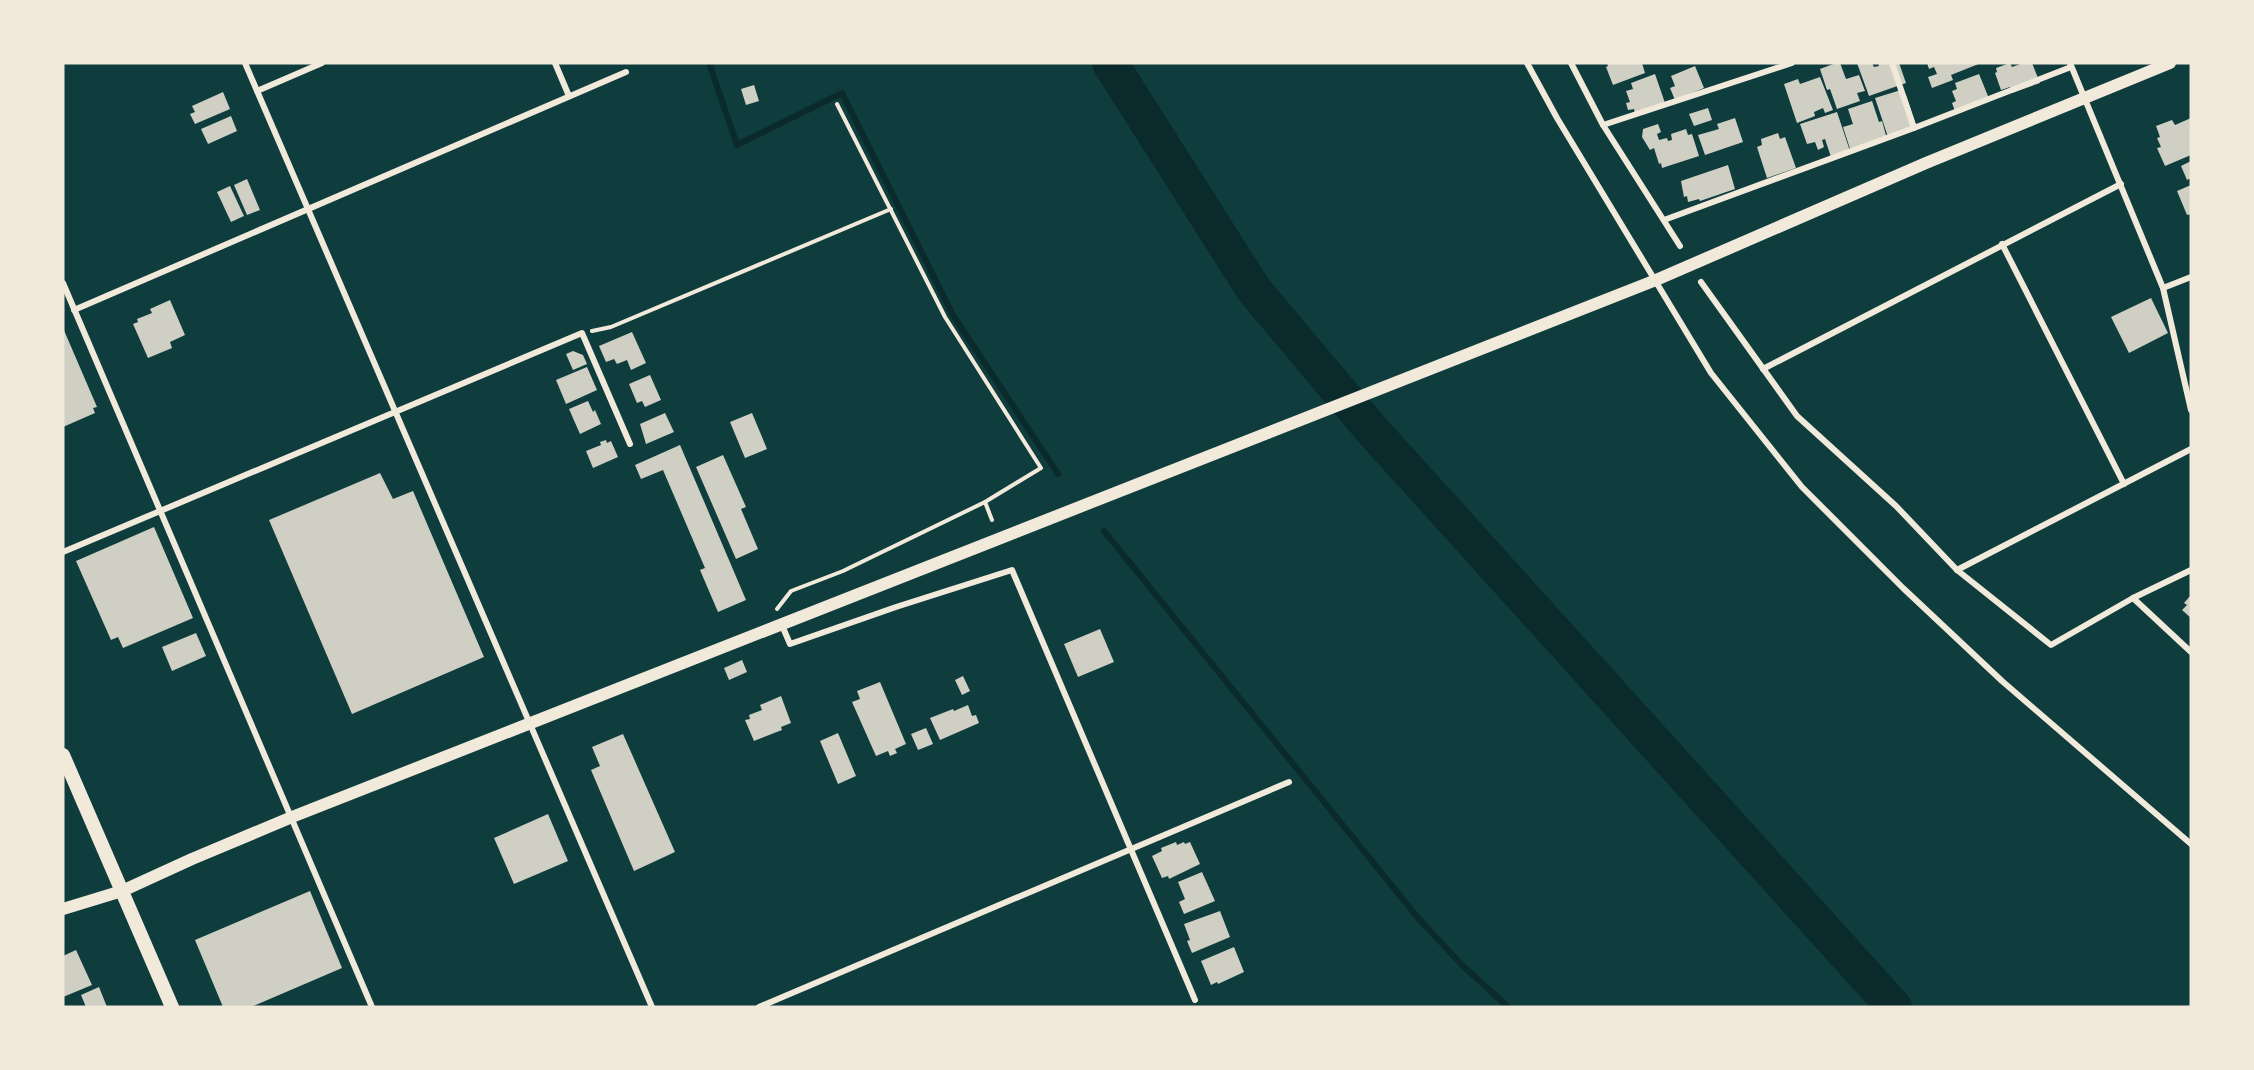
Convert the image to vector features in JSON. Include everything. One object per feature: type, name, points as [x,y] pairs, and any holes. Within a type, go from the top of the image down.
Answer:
[{"type":"highway","points":[[63,755],[172,1007]]},
{"type":"main road","points":[[63,909],[122,891],[192,858],[292,817],[1656,280],[1926,163],[2170,63]]},
{"type":"street","points":[[245,63],[652,1007]]},
{"type":"street","points":[[257,91],[322,63]]},
{"type":"street","points":[[555,63],[569,96]]},
{"type":"street","points":[[1527,63],[1557,118],[1711,373],[1802,487],[1903,588],[2002,681],[2191,844]]},
{"type":"street","points":[[1571,63],[1603,125],[1652,206],[1664,220],[1680,246]]},
{"type":"street","points":[[1603,125],[1792,63]]},
{"type":"street","points":[[1892,63],[1914,129]]},
{"type":"street","points":[[1664,220],[1914,129],[2071,65],[2163,288],[2191,410]]},
{"type":"street","points":[[74,310],[626,72]]},
{"type":"street","points":[[1763,369],[2121,184]]},
{"type":"street","points":[[2002,244],[2124,484]]},
{"type":"street","points":[[2163,288],[2191,277]]},
{"type":"street","points":[[1701,282],[1797,416],[1896,506],[1957,570],[2051,645],[2133,598],[2191,570]]},
{"type":"street","points":[[63,283],[372,1007]]},
{"type":"street","points":[[63,552],[582,333],[630,444]]},
{"type":"street","points":[[1957,570],[2191,449]]},
{"type":"street","points":[[781,623],[790,645],[1012,570],[1195,1000]]},
{"type":"street","points":[[2133,598],[2191,652]]},
{"type":"street","points":[[759,1007],[1289,782]]},
{"type":"path","points":[[781,623],[777,609],[791,591],[843,571],[985,502],[1041,468],[945,317],[837,104]]},
{"type":"path","points":[[582,333],[611,327],[891,209]]},
{"type":"path","points":[[985,502],[992,520]]},
{"type":"building","points":[[1607,63],[1642,63],[1645,73],[1613,85],[1606,67]]},
{"type":"building","points":[[1840,63],[1846,79],[1859,75],[1865,91],[1857,93],[1860,101],[1837,109],[1820,69]]},
{"type":"building","points":[[1857,63],[1872,63],[1874,67],[1879,66],[1878,63],[1899,63],[1906,83],[1869,96]]},
{"type":"building","points":[[1927,63],[1981,63],[1951,75],[1953,80],[1932,88],[1928,77],[1937,74],[1934,67],[1929,69]]},
{"type":"building","points":[[2010,63],[2012,67],[2032,63],[2040,83],[2012,93],[2010,87],[2001,90],[1995,73],[1996,68]]},
{"type":"building","points":[[1695,66],[1704,88],[1675,100],[1670,88],[1675,86],[1671,76]]},
{"type":"building","points":[[1655,74],[1665,103],[1635,114],[1634,109],[1628,110],[1626,103],[1630,102],[1626,91],[1633,89],[1631,83]]},
{"type":"building","points":[[1979,74],[1990,101],[1956,114],[1952,103],[1956,101],[1952,91],[1957,89],[1955,83]]},
{"type":"building","points":[[1820,77],[1833,110],[1825,113],[1823,108],[1814,112],[1815,116],[1797,123],[1784,84],[1798,79],[1800,84]]},
{"type":"building","points":[[754,85],[759,101],[746,105],[741,89]]},
{"type":"building","points":[[1901,90],[1903,97],[1906,95],[1917,128],[1888,137],[1875,98]]},
{"type":"building","points":[[223,92],[230,109],[195,124],[190,114],[195,112],[192,106]]},
{"type":"building","points":[[1872,101],[1879,122],[1882,121],[1887,139],[1851,152],[1843,127],[1853,124],[1848,109]]},
{"type":"building","points":[[1708,108],[1712,120],[1694,126],[1689,114]]},
{"type":"building","points":[[1837,112],[1850,151],[1831,157],[1825,139],[1822,140],[1824,147],[1818,150],[1815,142],[1807,144],[1800,124]]},
{"type":"building","points":[[231,116],[237,131],[208,144],[201,129]]},
{"type":"building","points":[[1735,118],[1743,142],[1705,155],[1698,135],[1719,129],[1717,124]]},
{"type":"building","points":[[2191,118],[2191,155],[2165,166],[2157,148],[2161,147],[2157,138],[2160,137],[2156,126],[2172,120],[2175,125]]},
{"type":"building","points":[[1658,124],[1661,132],[1657,134],[1659,140],[1667,138],[1668,141],[1672,140],[1671,134],[1686,129],[1688,135],[1692,134],[1699,156],[1662,168],[1654,148],[1650,150],[1642,137],[1643,129]]},
{"type":"building","points":[[1778,133],[1780,139],[1785,137],[1796,168],[1767,178],[1757,147],[1762,145],[1761,139]]},
{"type":"building","points":[[2191,161],[2191,178],[2187,180],[2181,166]]},
{"type":"building","points":[[1728,165],[1735,189],[1700,201],[1699,199],[1688,202],[1687,196],[1684,197],[1681,181]]},
{"type":"building","points":[[247,179],[260,210],[247,215],[234,185]]},
{"type":"building","points":[[2191,185],[2191,214],[2187,215],[2177,191]]},
{"type":"building","points":[[230,186],[244,216],[231,222],[217,192]]},
{"type":"building","points":[[2151,298],[2168,333],[2129,353],[2111,317]]},
{"type":"building","points":[[170,300],[185,335],[170,342],[172,348],[148,358],[133,324],[138,322],[137,319],[152,313],[150,309]]},
{"type":"building","points":[[63,328],[97,407],[93,408],[95,413],[63,427]]},
{"type":"building","points":[[632,332],[646,363],[631,370],[627,360],[617,364],[614,359],[606,362],[599,346]]},
{"type":"building","points":[[573,351],[583,355],[587,364],[573,370],[566,354]]},
{"type":"building","points":[[587,367],[597,390],[566,404],[556,380]]},
{"type":"building","points":[[650,375],[661,400],[645,407],[642,401],[637,403],[629,384]]},
{"type":"building","points":[[588,401],[601,424],[580,434],[569,409]]},
{"type":"building","points":[[665,413],[674,432],[646,444],[640,424]]},
{"type":"building","points":[[752,413],[767,449],[745,458],[730,422]]},
{"type":"building","points":[[606,440],[607,443],[611,441],[618,457],[593,468],[586,451],[601,445],[600,442]]},
{"type":"building","points":[[680,445],[746,600],[718,612],[700,570],[705,568],[663,470],[641,479],[635,465]]},
{"type":"building","points":[[723,455],[746,507],[741,509],[758,549],[736,559],[696,467]]},
{"type":"building","points":[[380,473],[393,499],[413,491],[484,657],[352,714],[269,520]]},
{"type":"building","points":[[154,527],[193,618],[123,648],[118,637],[111,640],[76,561]]},
{"type":"building","points":[[2191,595],[2191,618],[2182,610],[2187,605],[2184,603]]},
{"type":"building","points":[[1100,629],[1114,662],[1078,677],[1064,644]]},
{"type":"building","points":[[196,633],[206,656],[172,671],[162,647]]},
{"type":"building","points":[[742,660],[747,672],[729,680],[724,668]]},
{"type":"building","points":[[963,676],[970,691],[962,695],[955,680]]},
{"type":"building","points":[[880,682],[906,744],[895,749],[897,753],[890,756],[888,751],[876,756],[852,702],[860,699],[857,691]]},
{"type":"building","points":[[781,696],[791,723],[781,727],[782,730],[754,741],[745,720],[750,719],[749,715],[762,710],[760,705]]},
{"type":"building","points":[[968,705],[972,716],[976,715],[979,723],[940,740],[930,718]]},
{"type":"building","points":[[926,728],[933,744],[918,750],[911,734]]},
{"type":"building","points":[[838,733],[856,776],[838,784],[820,741]]},
{"type":"building","points":[[623,734],[675,852],[634,871],[591,770],[600,766],[592,747]]},
{"type":"building","points":[[548,814],[568,861],[514,884],[494,838]]},
{"type":"building","points":[[1176,842],[1177,845],[1190,842],[1200,864],[1169,879],[1168,876],[1162,878],[1152,856],[1162,851],[1161,848]]},
{"type":"building","points":[[1202,872],[1215,901],[1184,914],[1179,902],[1185,899],[1178,882]]},
{"type":"building","points":[[310,891],[342,968],[251,1007],[223,1007],[195,940]]},
{"type":"building","points":[[1220,911],[1230,937],[1192,953],[1184,924]]},
{"type":"building","points":[[1234,947],[1244,972],[1211,985],[1201,961]]},
{"type":"building","points":[[76,950],[92,985],[63,997],[63,956]]},
{"type":"building","points":[[99,987],[107,1007],[86,1007],[81,995]]},
{"type":"waterway","points":[[709,63],[737,145],[842,93],[953,315],[1058,474]]},
{"type":"waterway","points":[[1110,63],[1254,290],[1372,430],[1894,1007]]},
{"type":"waterway","points":[[1104,531],[1419,919],[1462,965],[1508,1007]]}]
